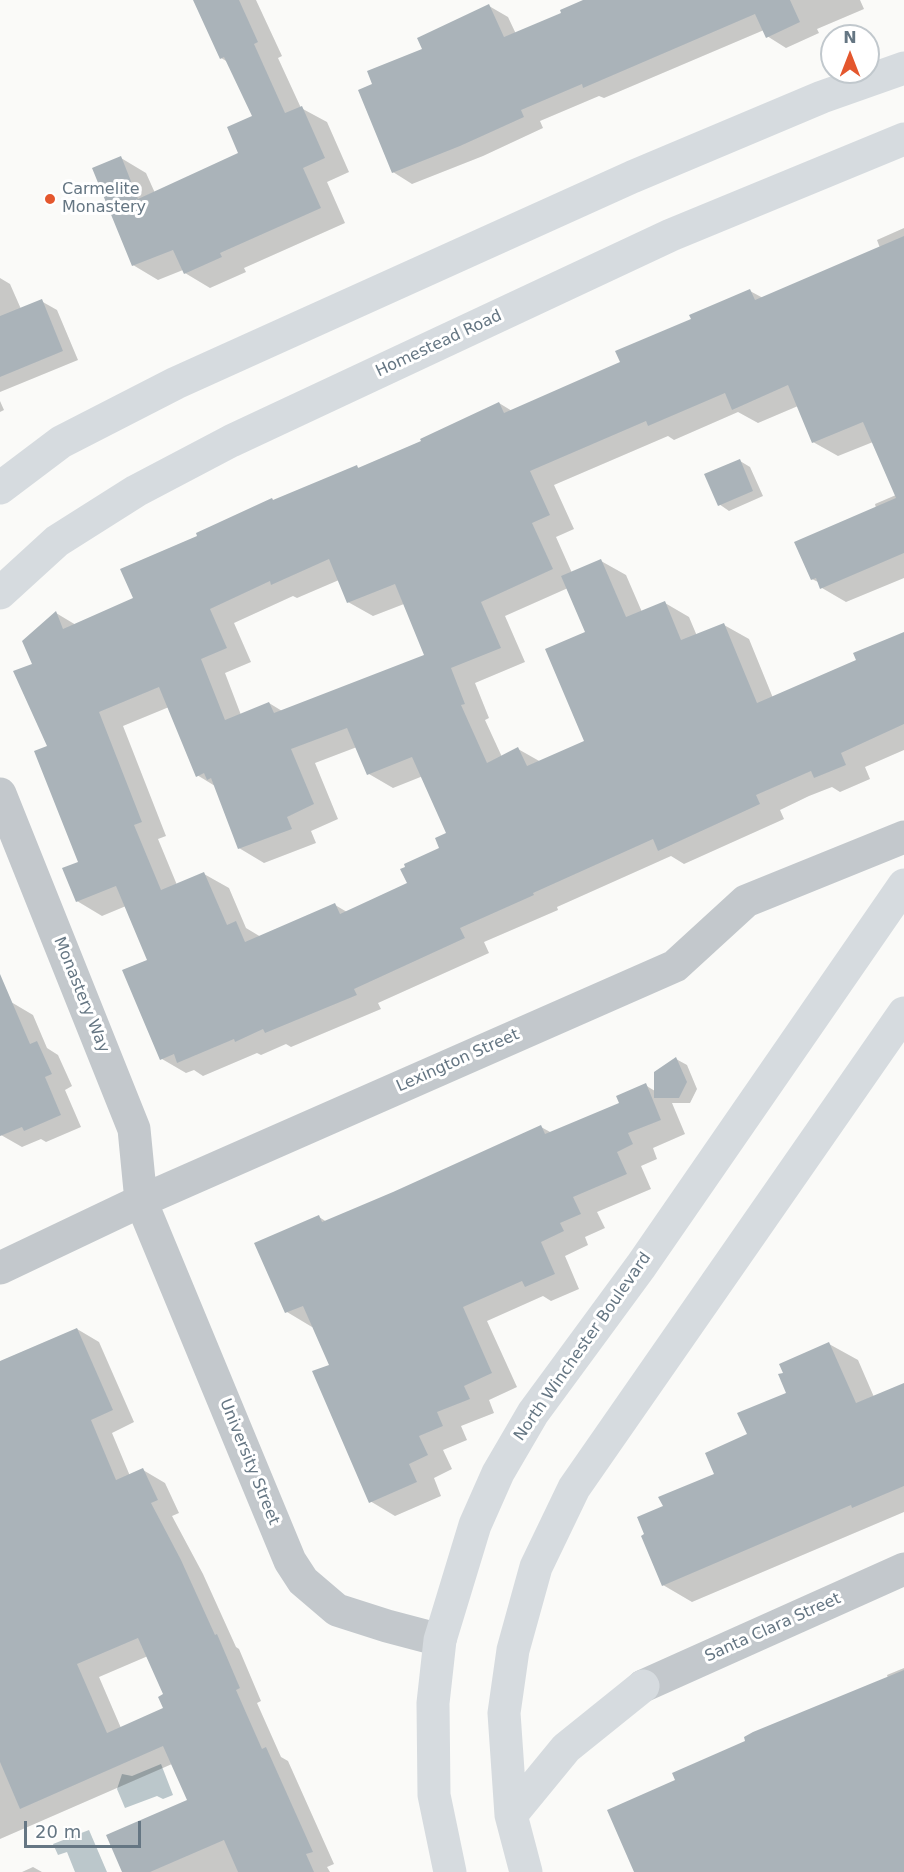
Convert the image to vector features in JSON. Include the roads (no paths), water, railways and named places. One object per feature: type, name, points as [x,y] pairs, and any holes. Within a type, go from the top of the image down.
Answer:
[{"type":"main road","points":[[0,488],[61,442],[176,383],[632,177],[822,97],[904,68]]},
{"type":"main road","name":"Homestead Road","points":[[0,593],[57,541],[136,490],[231,441],[671,235],[904,140]]},
{"type":"main road","name":"North Winchester Boulevard","points":[[450,1872],[434,1795],[433,1703],[440,1640],[475,1525],[498,1473],[533,1413],[641,1266],[904,885]]},
{"type":"main road","points":[[526,1872],[511,1815],[504,1713],[513,1650],[536,1567],[574,1488],[904,1013]]},
{"type":"main road","points":[[511,1815],[566,1748],[643,1686]]},
{"type":"street","name":"Monastery Way","points":[[0,794],[134,1130],[141,1201]]},
{"type":"street","name":"Lexington Street","points":[[0,1268],[141,1201],[675,966],[746,901],[904,837]]},
{"type":"street","name":"University Street","points":[[141,1201],[290,1561],[303,1581],[337,1610],[440,1640]]},
{"type":"street","name":"Santa Clara Street","points":[[643,1686],[904,1569]]},
{"type":"place","name":"Carmelite Monastery","points":[[50,199]]}]
